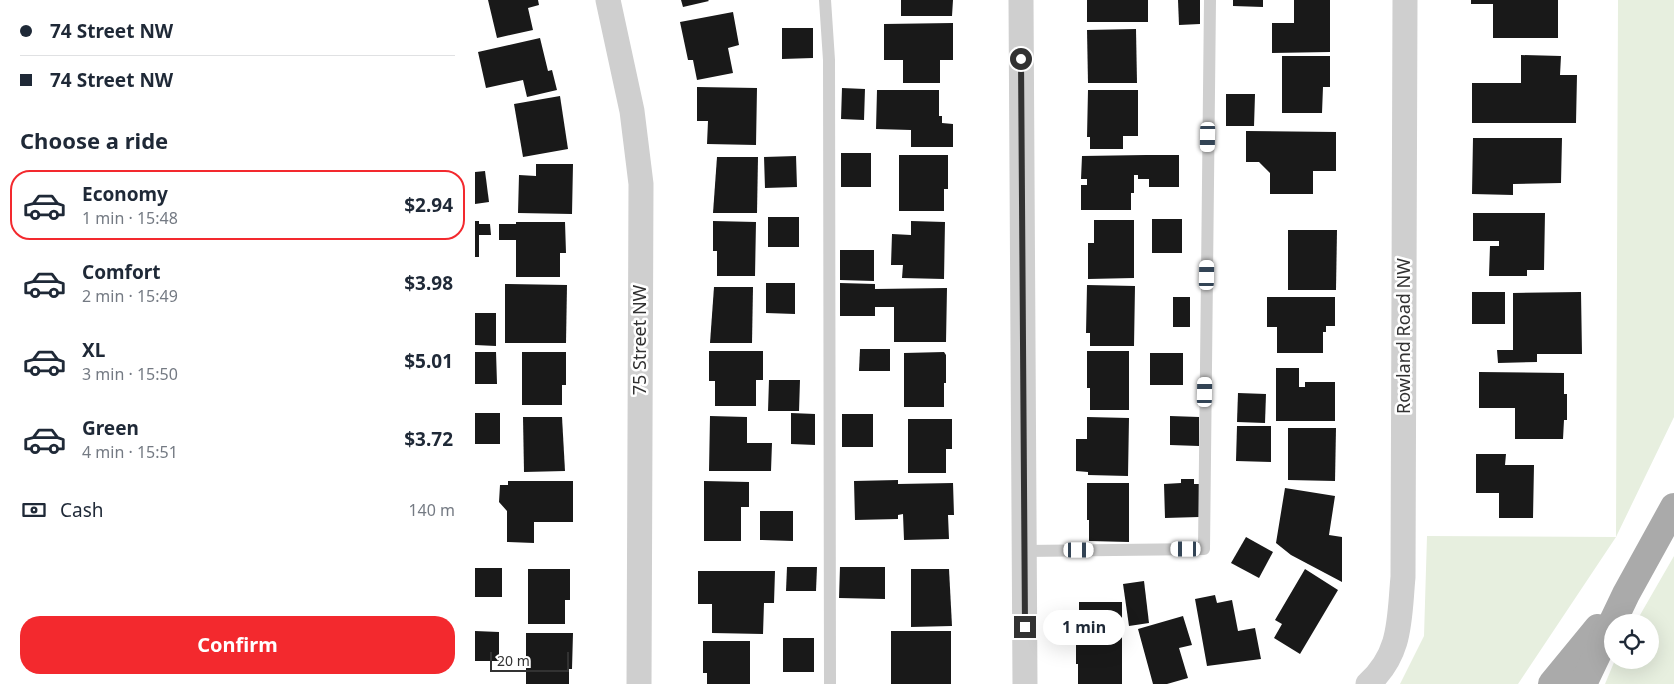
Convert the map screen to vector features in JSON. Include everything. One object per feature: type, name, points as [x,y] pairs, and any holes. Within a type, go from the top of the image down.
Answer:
[{"type":"main road","points":[[1583,684],[1626,594],[1674,507]]},
{"type":"main road","points":[[1552,684],[1626,594]]},
{"type":"street","name":"75 Street NW","points":[[608,0],[632,111],[641,184],[639,684]]},
{"type":"street","points":[[1021,0],[1025,684]]},
{"type":"street","name":"Rowland Road NW","points":[[1375,676],[1397,641],[1403,577],[1405,0]]},
{"type":"lane","points":[[825,0],[829,60],[831,684]]},
{"type":"lane","points":[[1024,550],[1204,549],[1210,0]]},
{"type":"green space","points":[[1618,0],[1674,0],[1674,417],[1616,537]]},
{"type":"green space","points":[[1427,536],[1616,537],[1518,684],[1400,684],[1424,636]]},
{"type":"green space","points":[[1674,556],[1674,684],[1605,684],[1611,669],[1659,669],[1659,614],[1641,614]]},
{"type":"building","points":[[488,0],[538,0],[539,5],[528,8],[533,30],[497,38]]},
{"type":"building","points":[[681,0],[708,0],[709,1],[683,7]]},
{"type":"building","points":[[901,0],[953,0],[952,16],[901,16]]},
{"type":"building","points":[[1087,0],[1148,0],[1148,22],[1087,22]]},
{"type":"building","points":[[1178,0],[1200,0],[1200,24],[1179,25]]},
{"type":"building","points":[[1233,0],[1263,0],[1263,7],[1233,6]]},
{"type":"building","points":[[1294,0],[1330,0],[1330,52],[1272,53],[1272,23],[1294,23]]},
{"type":"building","points":[[1471,0],[1558,0],[1558,38],[1493,38],[1493,4],[1471,4]]},
{"type":"building","points":[[733,12],[739,45],[728,48],[733,73],[697,80],[693,60],[688,60],[680,22]]},
{"type":"building","points":[[953,23],[953,60],[940,60],[940,83],[903,83],[903,60],[884,60],[884,24]]},
{"type":"building","points":[[782,28],[813,28],[813,58],[782,59]]},
{"type":"building","points":[[1136,29],[1137,83],[1088,83],[1087,30]]},
{"type":"building","points":[[540,38],[548,71],[552,70],[557,90],[527,97],[523,80],[486,88],[478,52]]},
{"type":"building","points":[[1521,55],[1561,56],[1560,75],[1577,75],[1576,123],[1472,123],[1472,83],[1521,83]]},
{"type":"building","points":[[1282,56],[1330,56],[1330,87],[1323,87],[1322,113],[1282,113]]},
{"type":"building","points":[[697,87],[757,88],[756,145],[707,144],[708,121],[697,121]]},
{"type":"building","points":[[842,88],[865,89],[864,120],[841,119]]},
{"type":"building","points":[[877,90],[939,90],[939,116],[942,116],[942,123],[953,124],[953,147],[911,147],[911,130],[876,129]]},
{"type":"building","points":[[1088,90],[1138,90],[1138,136],[1123,136],[1123,149],[1090,149],[1090,137],[1087,137]]},
{"type":"building","points":[[1226,94],[1255,94],[1254,126],[1226,126]]},
{"type":"building","points":[[560,96],[568,149],[523,157],[514,104]]},
{"type":"building","points":[[1246,131],[1336,132],[1336,171],[1313,171],[1313,194],[1270,194],[1270,173],[1259,162],[1246,162]]},
{"type":"building","points":[[1473,138],[1562,138],[1561,183],[1513,184],[1513,195],[1472,194]]},
{"type":"building","points":[[841,153],[871,153],[871,187],[841,187]]},
{"type":"building","points":[[899,155],[948,155],[948,189],[944,189],[944,211],[899,211]]},
{"type":"building","points":[[1179,155],[1179,187],[1149,187],[1149,179],[1138,179],[1138,175],[1134,175],[1134,193],[1131,193],[1131,210],[1081,210],[1081,185],[1087,185],[1087,179],[1081,179],[1082,156]]},
{"type":"building","points":[[796,156],[797,187],[765,188],[764,157]]},
{"type":"building","points":[[717,157],[758,157],[757,213],[713,213]]},
{"type":"building","points":[[536,164],[573,164],[572,214],[518,213],[519,175],[536,176]]},
{"type":"building","points":[[485,171],[489,202],[475,204],[475,172]]},
{"type":"building","points":[[1473,213],[1545,213],[1544,270],[1527,270],[1527,276],[1489,276],[1490,246],[1499,246],[1499,241],[1473,241]]},
{"type":"building","points":[[768,217],[799,217],[799,247],[768,247]]},
{"type":"building","points":[[1152,219],[1182,219],[1182,253],[1152,253]]},
{"type":"building","points":[[1094,220],[1134,220],[1134,278],[1088,279],[1088,243],[1094,243]]},
{"type":"building","points":[[475,221],[479,221],[479,224],[490,224],[491,235],[479,235],[479,257],[475,257]]},
{"type":"building","points":[[713,221],[756,222],[755,276],[717,276],[717,251],[713,251]]},
{"type":"building","points":[[911,221],[945,222],[944,279],[902,278],[903,265],[891,265],[892,234],[911,235]]},
{"type":"building","points":[[516,222],[565,222],[566,253],[560,253],[560,277],[516,277],[516,240],[499,240],[499,224],[516,224]]},
{"type":"building","points":[[1288,230],[1337,230],[1336,290],[1288,290]]},
{"type":"building","points":[[840,250],[874,250],[874,281],[840,280]]},
{"type":"building","points":[[766,283],[795,283],[795,314],[766,313]]},
{"type":"building","points":[[840,283],[875,284],[875,289],[947,288],[946,342],[894,342],[894,307],[875,307],[875,316],[840,316]]},
{"type":"building","points":[[505,284],[567,285],[566,343],[505,343]]},
{"type":"building","points":[[1087,285],[1135,286],[1134,346],[1090,346],[1090,333],[1086,333]]},
{"type":"building","points":[[714,287],[753,287],[752,343],[710,343]]},
{"type":"building","points":[[1472,292],[1505,292],[1505,324],[1472,324]]},
{"type":"building","points":[[1581,292],[1582,354],[1537,354],[1537,362],[1498,363],[1497,350],[1513,350],[1513,293]]},
{"type":"building","points":[[1173,297],[1190,297],[1190,327],[1173,327]]},
{"type":"building","points":[[1267,297],[1335,297],[1335,326],[1326,326],[1326,332],[1323,332],[1323,353],[1277,353],[1277,327],[1267,327]]},
{"type":"building","points":[[475,313],[496,313],[496,346],[475,345]]},
{"type":"building","points":[[860,349],[890,349],[890,371],[859,371]]},
{"type":"building","points":[[709,351],[763,351],[763,380],[756,380],[756,406],[715,406],[715,381],[709,381]]},
{"type":"building","points":[[1087,351],[1129,351],[1129,410],[1090,410],[1090,388],[1087,388]]},
{"type":"building","points":[[475,352],[496,352],[497,384],[475,384]]},
{"type":"building","points":[[522,352],[566,352],[566,385],[562,385],[562,405],[522,405]]},
{"type":"building","points":[[944,352],[946,355],[946,383],[944,383],[944,407],[904,407],[904,353]]},
{"type":"building","points":[[1150,353],[1183,353],[1183,385],[1150,385]]},
{"type":"building","points":[[1276,368],[1299,368],[1299,387],[1305,387],[1305,382],[1335,382],[1335,421],[1276,421]]},
{"type":"building","points":[[1479,372],[1564,373],[1564,394],[1567,394],[1567,420],[1564,420],[1563,439],[1515,439],[1515,408],[1479,408]]},
{"type":"building","points":[[769,380],[800,380],[799,411],[768,411]]},
{"type":"building","points":[[1238,393],[1266,394],[1265,423],[1237,422]]},
{"type":"building","points":[[475,413],[500,413],[500,444],[475,444]]},
{"type":"building","points":[[791,413],[815,414],[815,445],[791,444]]},
{"type":"building","points":[[842,414],[873,414],[873,447],[842,447]]},
{"type":"building","points":[[710,416],[747,417],[747,443],[772,443],[771,471],[709,471]]},
{"type":"building","points":[[1170,416],[1199,417],[1199,446],[1170,445]]},
{"type":"building","points":[[523,417],[562,417],[565,471],[524,472]]},
{"type":"building","points":[[1087,417],[1129,418],[1128,476],[1088,475],[1088,472],[1076,471],[1076,439],[1087,439]]},
{"type":"building","points":[[908,419],[952,419],[952,449],[946,449],[946,473],[908,473]]},
{"type":"building","points":[[1237,426],[1271,426],[1271,462],[1236,461]]},
{"type":"building","points":[[1288,428],[1336,428],[1335,481],[1288,480]]},
{"type":"building","points":[[1476,454],[1506,454],[1505,465],[1534,465],[1533,518],[1499,518],[1499,493],[1476,493]]},
{"type":"building","points":[[1181,479],[1194,479],[1194,484],[1199,484],[1199,517],[1165,518],[1164,484],[1181,483]]},
{"type":"building","points":[[898,480],[898,484],[953,483],[954,515],[948,515],[949,539],[904,540],[903,514],[898,515],[898,519],[855,520],[854,481]]},
{"type":"building","points":[[508,481],[573,481],[573,522],[534,522],[534,543],[507,542],[507,511],[499,502],[500,485],[508,485]]},
{"type":"building","points":[[704,481],[749,482],[749,507],[741,507],[741,541],[704,541]]},
{"type":"building","points":[[1087,483],[1129,483],[1129,542],[1089,541]]},
{"type":"building","points":[[1285,488],[1335,496],[1329,535],[1342,537],[1342,582],[1291,555],[1276,543]]},
{"type":"building","points":[[760,511],[793,511],[793,541],[760,540]]},
{"type":"building","points":[[1246,537],[1273,552],[1259,578],[1231,563]]},
{"type":"building","points":[[787,567],[817,567],[816,591],[786,591]]},
{"type":"building","points":[[840,567],[885,567],[885,599],[839,598]]},
{"type":"building","points":[[475,568],[502,568],[502,597],[475,597]]},
{"type":"building","points":[[528,569],[570,569],[570,600],[565,600],[565,624],[528,624]]},
{"type":"building","points":[[911,569],[949,569],[952,626],[911,627]]},
{"type":"building","points":[[1305,569],[1338,590],[1300,654],[1274,638],[1282,624],[1275,620]]},
{"type":"building","points":[[698,571],[775,571],[774,603],[764,603],[763,634],[712,633],[712,604],[698,604]]},
{"type":"building","points":[[1144,581],[1149,623],[1129,626],[1123,584]]},
{"type":"building","points":[[1215,595],[1217,603],[1232,600],[1238,631],[1255,628],[1261,659],[1207,666],[1195,599]]},
{"type":"building","points":[[1079,602],[1122,602],[1122,684],[1078,684],[1076,626],[1079,626]]},
{"type":"building","points":[[1183,616],[1192,645],[1179,648],[1188,678],[1167,684],[1153,684],[1138,629]]},
{"type":"building","points":[[475,631],[499,632],[499,661],[475,661]]},
{"type":"building","points":[[891,631],[951,631],[951,684],[891,684]]},
{"type":"building","points":[[526,633],[573,633],[572,669],[569,669],[569,684],[526,684]]},
{"type":"building","points":[[783,638],[814,638],[814,672],[783,672]]},
{"type":"building","points":[[703,641],[750,641],[750,684],[707,684],[707,673],[703,673]]},
{"type":"route","points":[[1021,59],[1025,627]]}]
